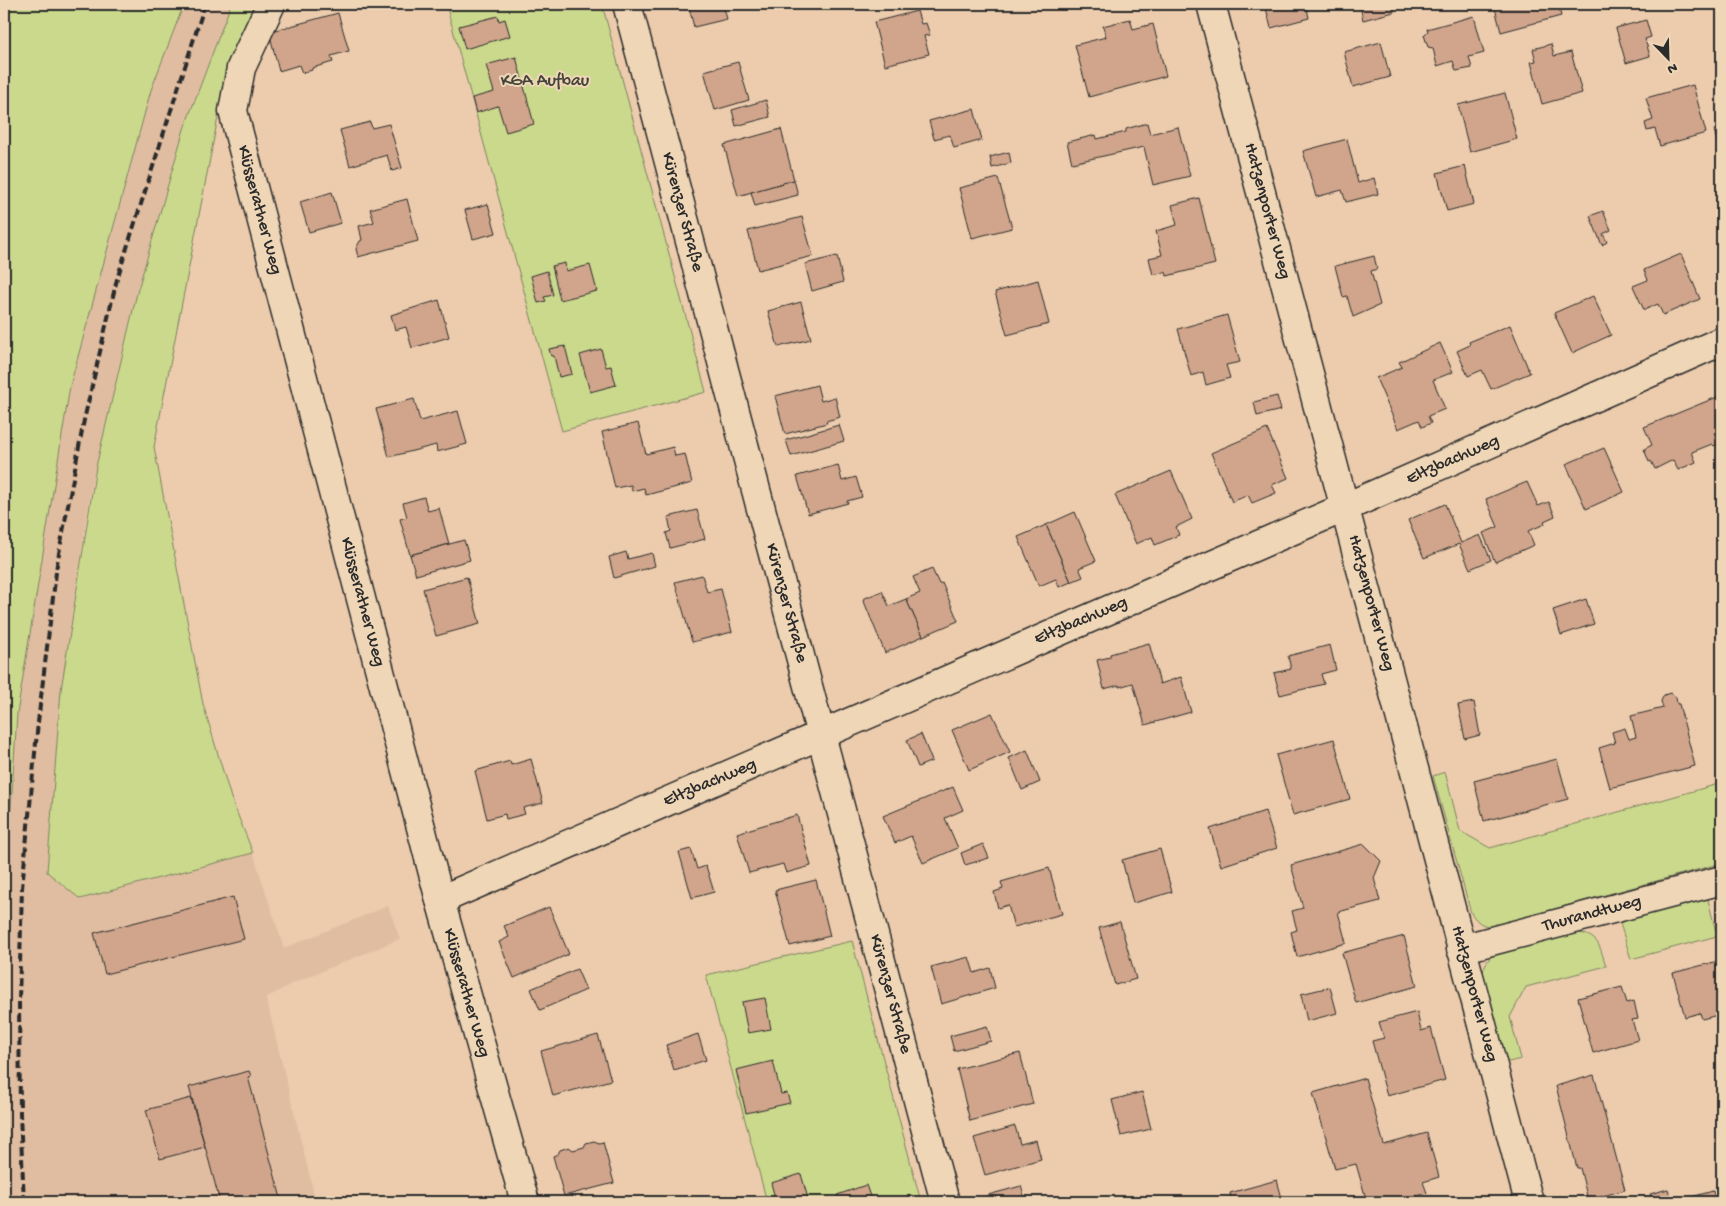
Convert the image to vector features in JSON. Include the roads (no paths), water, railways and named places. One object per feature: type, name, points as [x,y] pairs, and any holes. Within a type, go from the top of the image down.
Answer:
[{"type":"street","name":"Klüsserather Weg","points":[[271,4],[241,68],[233,111],[440,900],[525,1202]]},
{"type":"street","name":"Kürenzer Straße","points":[[626,4],[945,1202]]},
{"type":"street","name":"Hatzenporter Weg","points":[[1211,4],[1529,1202]]},
{"type":"street","name":"Eltzbachweg","points":[[440,900],[1346,507],[1722,341]]},
{"type":"street","name":"Thurandtweg","points":[[1461,949],[1722,880]]},
{"type":"railway","points":[[24,1202],[20,1114],[19,1002],[22,888],[38,722],[57,564],[84,420],[117,279],[205,4]]},
{"type":"park label","name":"KGA Aufbau","points":[[545,81]]}]
